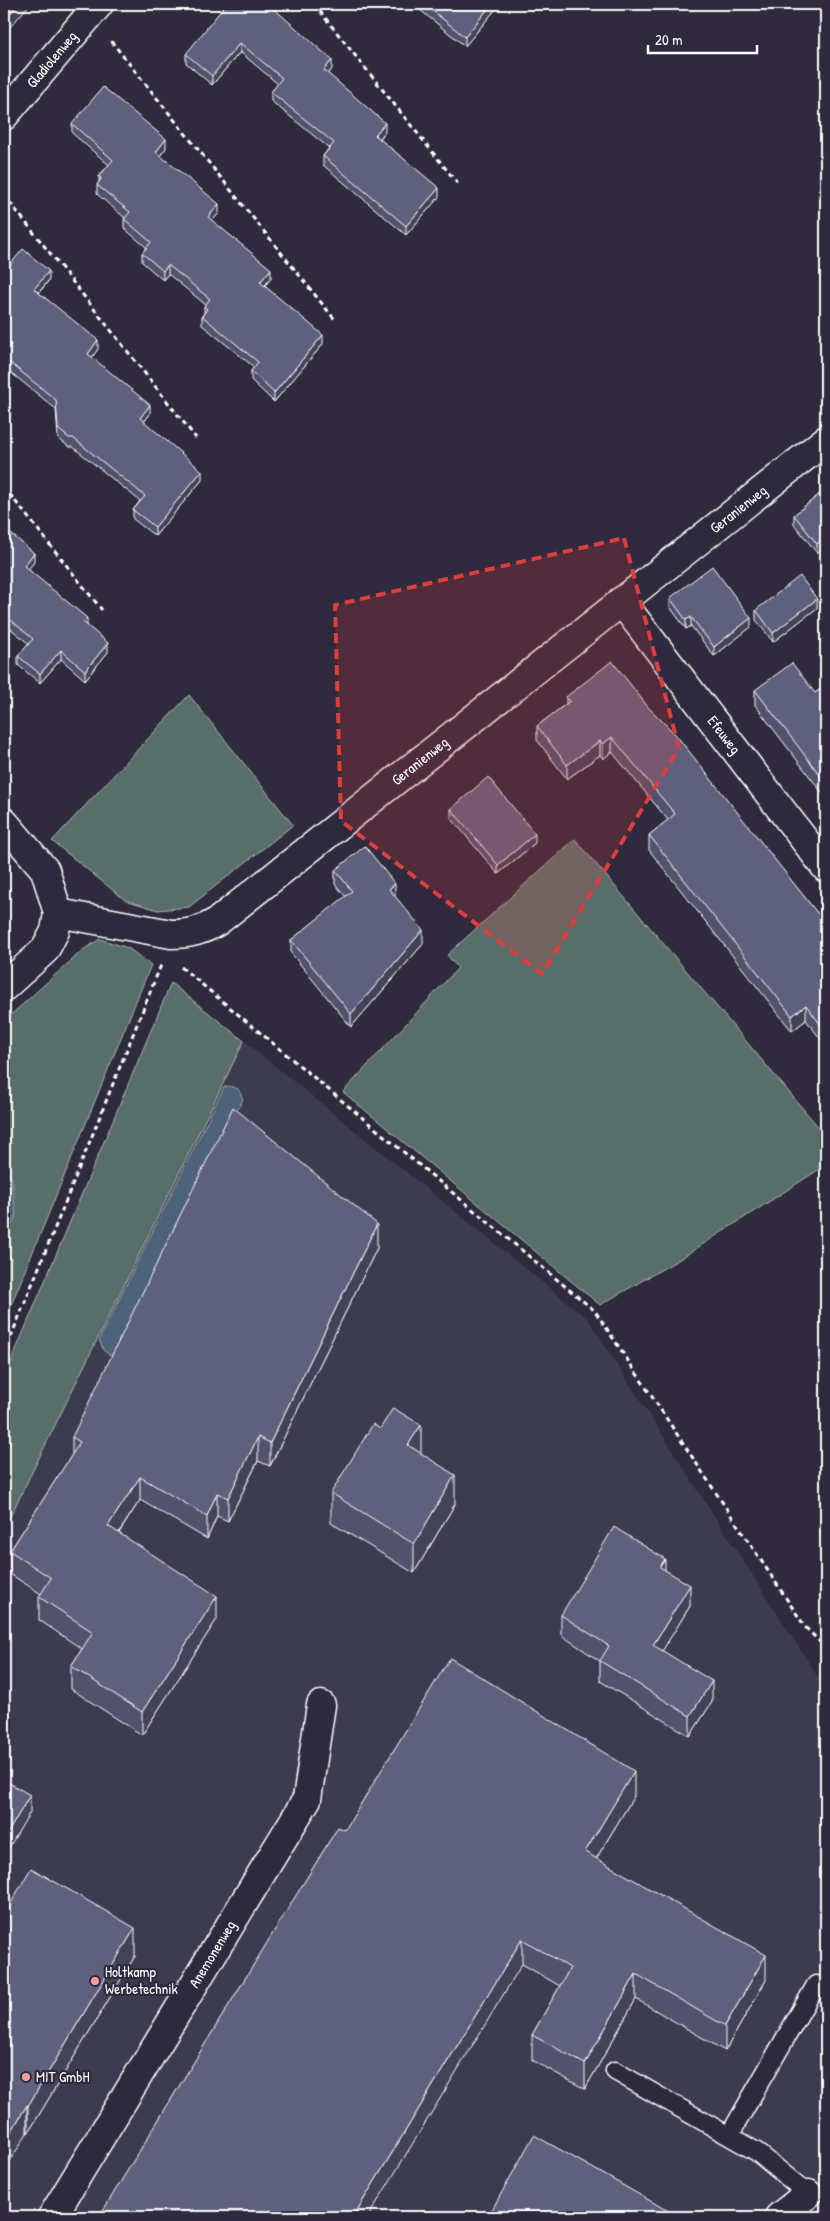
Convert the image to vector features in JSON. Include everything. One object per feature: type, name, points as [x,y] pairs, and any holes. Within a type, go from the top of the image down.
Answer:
[{"type":"street","name":"Gladiolenweg","points":[[4,116],[95,9]]},
{"type":"street","name":"Geranienweg","points":[[58,913],[171,934],[188,934],[204,930],[218,922],[826,440]]},
{"type":"street","name":"Efeuweg","points":[[621,601],[826,868]]},
{"type":"street","points":[[4,822],[45,870],[58,913],[55,931],[44,950],[4,987]]},
{"type":"street","name":"Anemonenweg","points":[[52,2217],[307,1799],[321,1705]]},
{"type":"street","points":[[779,2217],[808,2194]]},
{"type":"lane","points":[[729,2136],[816,1985]]},
{"type":"lane","points":[[615,2071],[757,2152],[808,2194]]},
{"type":"path","points":[[314,4],[458,184]]},
{"type":"path","points":[[95,9],[336,321]]},
{"type":"path","points":[[4,195],[196,438]]},
{"type":"path","points":[[4,486],[102,610]]},
{"type":"path","points":[[4,1354],[163,961]]},
{"type":"path","points":[[175,961],[595,1311],[806,1628],[826,1648]]},
{"type":"highlighted area","points":[[624,538],[679,748],[542,974],[341,821],[335,605]]},
{"type":"shaded area","points":[[244,1041],[588,1319],[826,1687],[826,2217],[4,2217],[4,1529]]},
{"type":"green space","points":[[189,695],[293,825],[189,907],[158,910],[125,900],[52,841]]},
{"type":"green space","points":[[575,839],[826,1136],[826,1165],[683,1257],[600,1305],[343,1092],[458,968],[447,955]]},
{"type":"green space","points":[[100,939],[128,948],[151,965],[4,1322],[4,1021],[83,950]]},
{"type":"green space","points":[[171,983],[244,1041],[4,1529],[4,1378]]},
{"type":"water","points":[[230,1086],[238,1089],[243,1099],[119,1351],[110,1355],[104,1351],[99,1340],[224,1087]]},
{"type":"water","points":[[4,1171],[12,1178],[16,1216],[4,1241]]},
{"type":"building","points":[[4,4],[18,4],[4,21]]},
{"type":"building","points":[[226,4],[272,4],[271,6],[332,60],[324,70],[385,123],[375,135],[439,188],[406,226],[323,156],[334,143],[271,92],[282,78],[240,43],[212,76],[186,54]]},
{"type":"building","points":[[424,4],[492,4],[465,37]]},
{"type":"building","points":[[103,87],[166,139],[156,152],[219,204],[208,217],[271,269],[260,282],[323,335],[274,393],[251,371],[258,362],[202,316],[207,309],[204,306],[210,299],[168,265],[163,271],[142,253],[151,242],[124,219],[130,212],[97,185],[101,179],[99,176],[113,160],[72,124]]},
{"type":"building","points":[[23,249],[49,271],[34,289],[98,340],[88,354],[150,405],[140,418],[202,471],[155,527],[133,510],[145,496],[73,438],[69,438],[58,429],[56,400],[4,358],[4,272]]},
{"type":"building","points":[[821,493],[826,500],[826,537],[817,544],[794,515]]},
{"type":"building","points":[[4,528],[34,553],[24,566],[87,618],[83,622],[108,643],[85,671],[61,650],[40,674],[18,656],[33,639],[4,614]]},
{"type":"building","points":[[712,566],[751,618],[714,647],[691,617],[686,620],[670,598]]},
{"type":"building","points":[[800,576],[817,599],[773,633],[756,610]]},
{"type":"building","points":[[612,661],[648,707],[676,735],[826,924],[826,1032],[806,1005],[792,1016],[649,835],[675,814],[612,737],[603,744],[600,741],[567,765],[537,726],[570,701],[566,697]]},
{"type":"building","points":[[792,663],[815,693],[826,685],[826,783],[755,690]]},
{"type":"building","points":[[488,777],[535,834],[498,865],[451,809]]},
{"type":"building","points":[[365,846],[395,884],[389,889],[423,930],[351,1014],[291,940],[352,891],[335,870]]},
{"type":"building","points":[[233,1107],[377,1224],[270,1443],[258,1437],[228,1498],[217,1493],[207,1516],[140,1477],[108,1526],[217,1596],[142,1712],[71,1666],[93,1632],[39,1597],[51,1578],[10,1551],[80,1442],[72,1437]]},
{"type":"building","points":[[393,1408],[421,1425],[408,1445],[455,1475],[414,1544],[331,1493],[373,1424],[380,1429]]},
{"type":"building","points":[[614,1527],[665,1559],[660,1567],[690,1585],[653,1645],[712,1681],[690,1716],[600,1661],[609,1646],[561,1615]]},
{"type":"building","points":[[450,1658],[634,1771],[585,1852],[766,1955],[725,2026],[636,1974],[585,2064],[532,2035],[570,1968],[522,1939],[353,2217],[99,2217],[338,1827],[345,1830]]},
{"type":"building","points":[[4,1780],[30,1795],[4,1839]]},
{"type":"building","points":[[31,1868],[135,1928],[4,2144],[4,1915]]},
{"type":"building","points":[[534,2135],[670,2212],[667,2217],[488,2217]]},
{"type":"place","name":"Holtkamp Werbetechnik","points":[[95,1981]]},
{"type":"place","name":"MIT GmbH","points":[[26,2077]]}]
